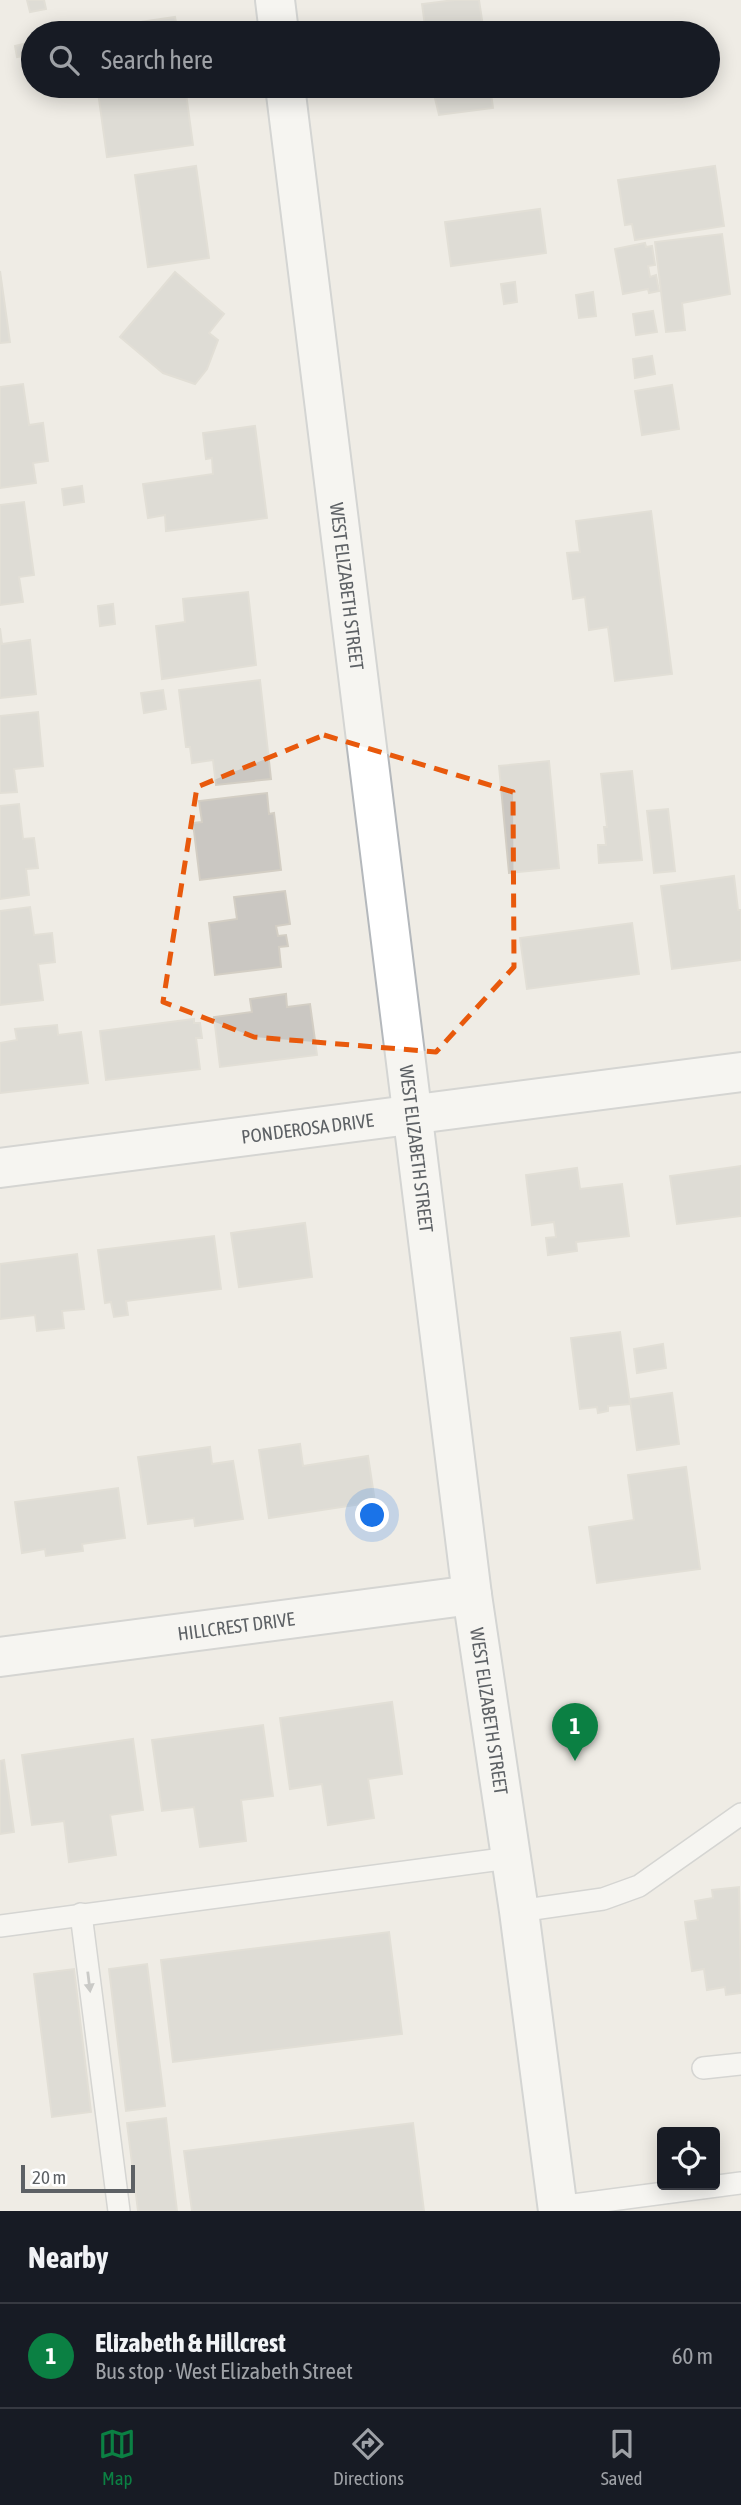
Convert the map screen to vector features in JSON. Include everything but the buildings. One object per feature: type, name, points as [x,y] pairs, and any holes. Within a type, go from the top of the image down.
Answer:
[{"type":"main road","points":[[275,0],[278,21]]},
{"type":"main road","name":"WEST ELIZABETH STREET","points":[[286,98],[472,1595],[519,1911],[558,2209]]},
{"type":"main road","name":"PONDEROSA DRIVE","points":[[0,1168],[741,1072]]},
{"type":"main road","name":"HILLCREST DRIVE","points":[[0,1657],[472,1595]]},
{"type":"lane","points":[[519,1911],[603,1899],[639,1886],[741,1814]]},
{"type":"lane","points":[[0,1926],[510,1858]]},
{"type":"lane","points":[[80,1914],[119,2211]]},
{"type":"lane","points":[[703,2068],[741,2064]]},
{"type":"lane","points":[[558,2209],[741,2183]]},
{"type":"highlighted area","points":[[324,735],[513,792],[514,967],[436,1052],[254,1037],[163,1002],[197,787]]},
{"type":"place","name":"Elizabeth & Hillcrest","points":[[575,1761]]}]
